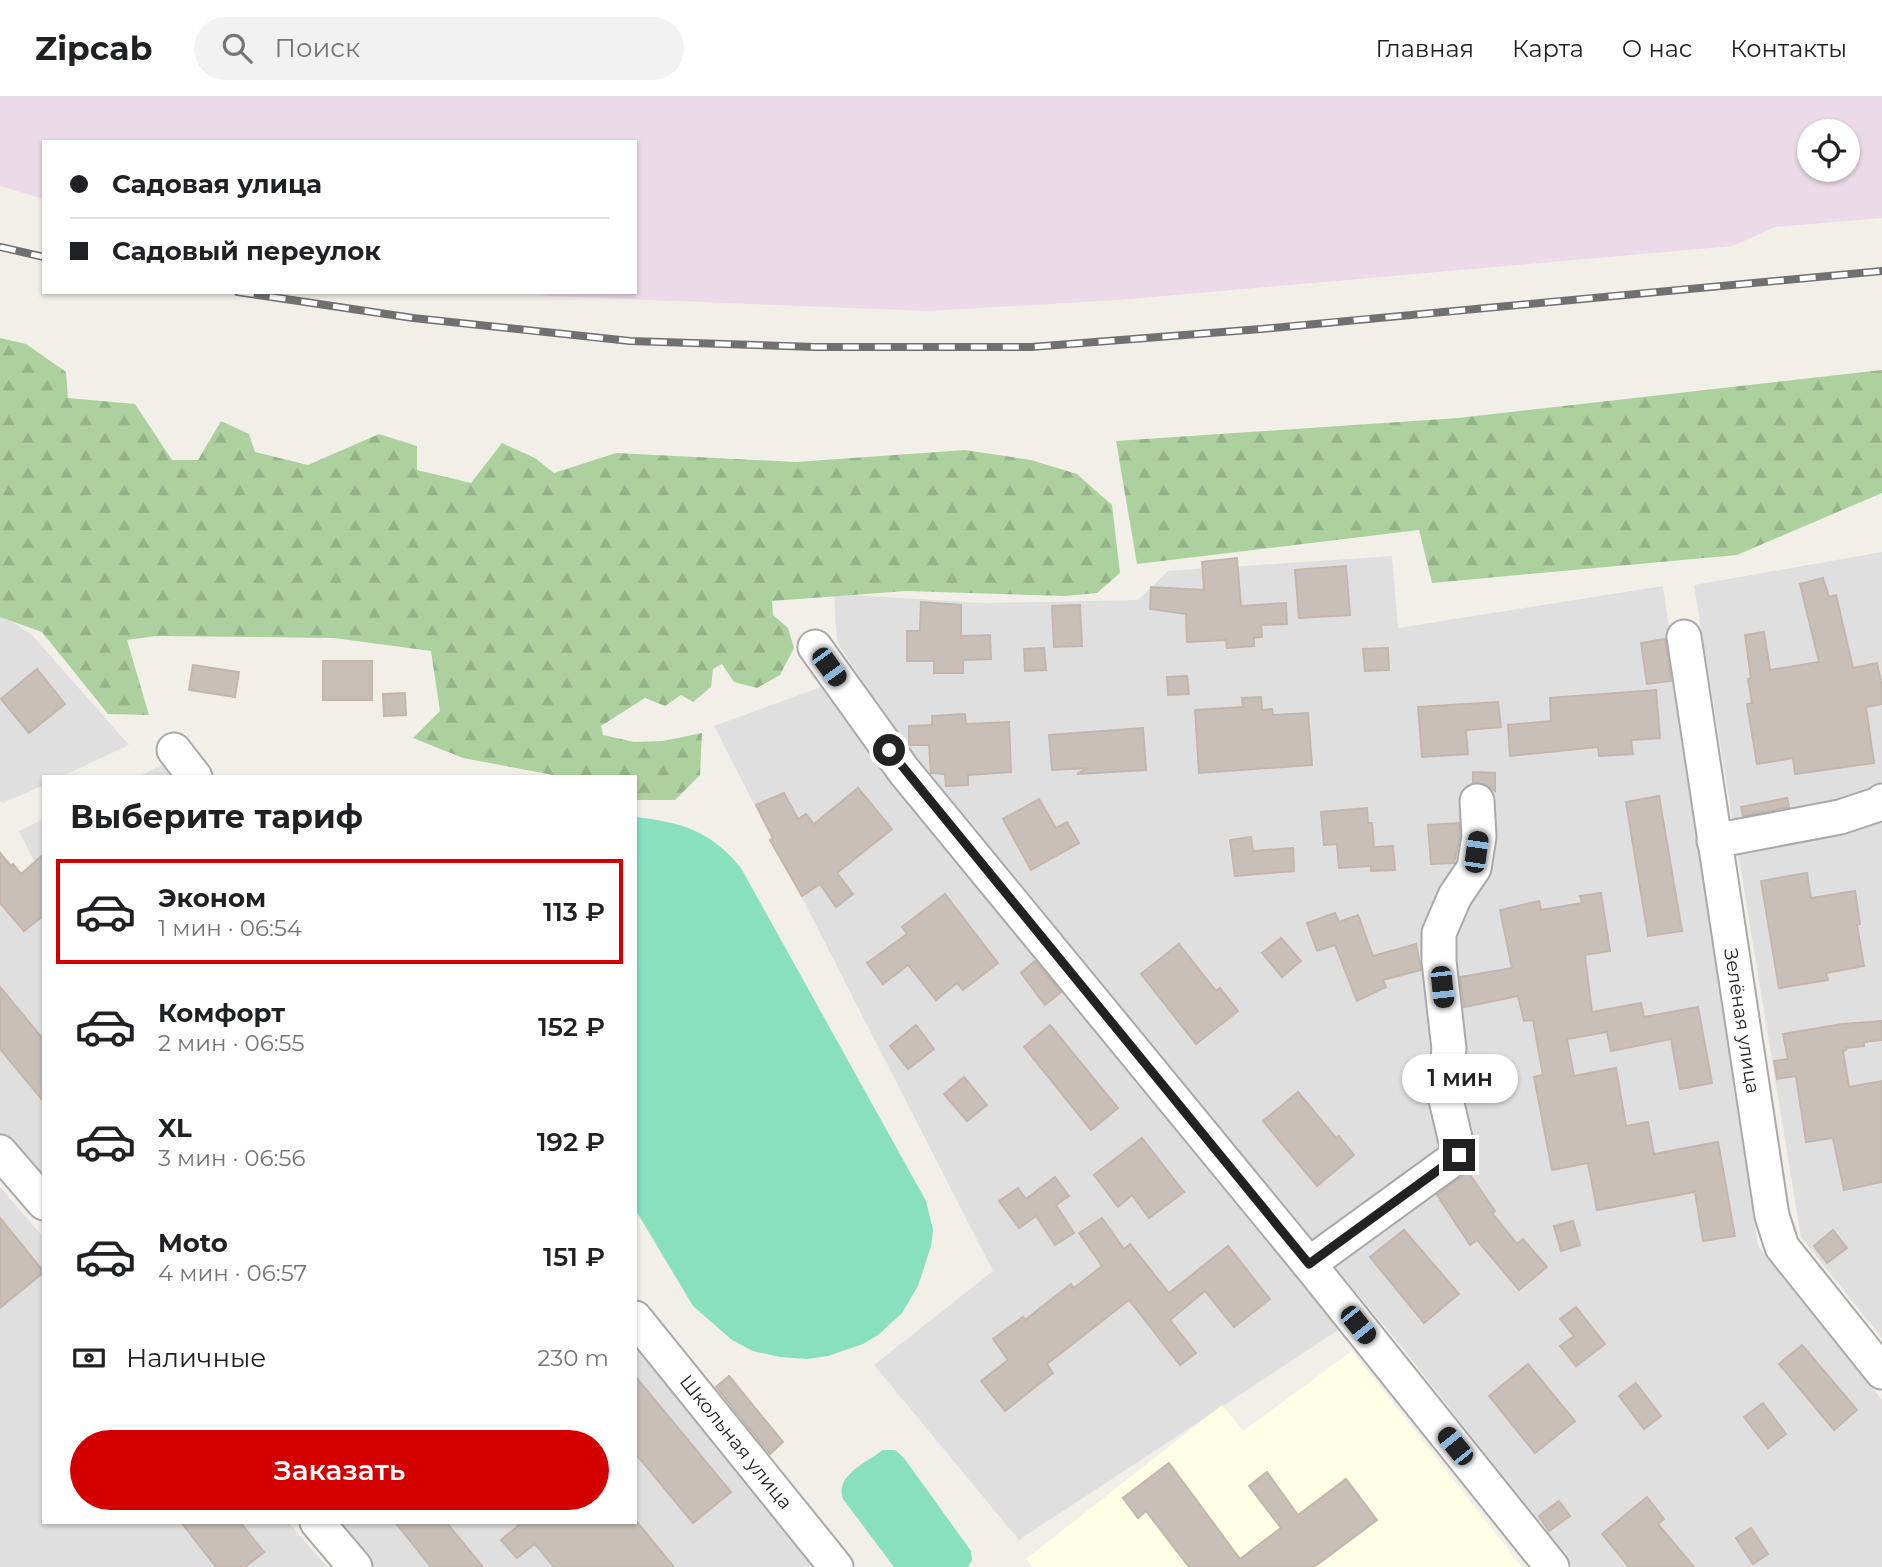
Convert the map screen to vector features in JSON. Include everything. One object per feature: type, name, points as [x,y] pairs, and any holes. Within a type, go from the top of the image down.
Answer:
[{"type":"street","name":"Зелёная улица","points":[[1684,637],[1772,1216],[1782,1247],[1882,1372]]},
{"type":"street","points":[[815,647],[904,771],[1309,1264],[1552,1567]]},
{"type":"street","points":[[174,750],[193,775]]},
{"type":"street","points":[[1309,1264],[1459,1155],[1444,1091],[1449,1049],[1439,961],[1439,933],[1455,896],[1474,868],[1479,837],[1478,801]]},
{"type":"street","points":[[1714,841],[1840,817],[1882,801]]},
{"type":"street","points":[[0,1152],[42,1201]]},
{"type":"street","name":"Школьная улица","points":[[637,1320],[836,1567]]},
{"type":"street","points":[[319,1524],[355,1567]]},
{"type":"shaded area","points":[[0,98],[1882,98],[1882,218],[1775,227],[1733,246],[1119,300],[927,311],[550,296],[536,294],[637,294],[637,140],[42,140],[42,198],[0,186]]},
{"type":"shaded area","points":[[1882,552],[1882,1338],[1801,1237],[1694,585]]},
{"type":"shaded area","points":[[1392,556],[1398,628],[1663,586],[1758,1246],[1882,1400],[1882,1567],[1573,1567],[1401,1346],[935,791],[837,642],[834,594],[984,603],[1138,600],[1168,571]]},
{"type":"shaded area","points":[[0,614],[32,635],[129,745],[64,775],[42,775],[42,786],[3,803],[0,801]]},
{"type":"shaded area","points":[[821,687],[1340,1329],[1019,1540],[874,1365],[993,1271],[714,726]]},
{"type":"shaded area","points":[[165,764],[173,775],[141,775]]},
{"type":"shaded area","points":[[42,820],[42,877],[19,831]]},
{"type":"shaded area","points":[[0,868],[42,918],[42,1185],[0,1136]]},
{"type":"shaded area","points":[[0,1187],[42,1236],[42,1524],[290,1524],[327,1567],[0,1567]]},
{"type":"shaded area","points":[[637,1343],[820,1567],[612,1567],[634,1524],[637,1524]]},
{"type":"shaded area","points":[[1352,1351],[1522,1567],[1033,1567],[1026,1559],[1222,1405],[1243,1431]]},
{"type":"shaded area","points":[[335,1524],[552,1524],[589,1567],[373,1567]]},
{"type":"green space","points":[[0,338],[26,344],[66,372],[68,398],[135,404],[172,460],[198,460],[221,421],[249,434],[255,452],[308,465],[379,434],[417,446],[417,470],[471,483],[502,443],[535,458],[554,473],[616,453],[796,462],[965,450],[1031,460],[1077,474],[1112,505],[1120,573],[1097,593],[1065,596],[906,591],[772,601],[773,615],[788,628],[794,648],[780,675],[757,688],[734,682],[722,664],[713,669],[711,687],[693,702],[681,695],[665,706],[645,698],[601,726],[603,735],[634,742],[663,741],[702,733],[700,775],[675,800],[637,800],[637,775],[553,775],[463,758],[413,738],[440,711],[431,651],[334,638],[156,636],[127,640],[149,715],[108,714],[42,632],[0,617]]},
{"type":"green space","points":[[1882,370],[1882,493],[1737,555],[1432,583],[1419,530],[1137,564],[1116,441],[1458,418]]},
{"type":"green space","points":[[637,817],[694,830],[718,845],[741,868],[926,1201],[933,1230],[931,1246],[918,1286],[902,1313],[878,1335],[863,1344],[828,1356],[807,1359],[753,1351],[732,1340],[693,1306],[637,1212]]},
{"type":"green space","points":[[883,1450],[895,1450],[904,1458],[971,1551],[972,1560],[968,1567],[894,1567],[843,1499],[841,1491],[847,1477]]},
{"type":"building","points":[[1237,558],[1241,606],[1286,603],[1287,624],[1261,625],[1262,637],[1254,638],[1254,646],[1227,648],[1226,640],[1187,642],[1186,614],[1150,609],[1151,587],[1204,590],[1202,562]]},
{"type":"building","points":[[1346,566],[1350,615],[1299,618],[1295,570]]},
{"type":"building","points":[[1823,578],[1829,597],[1836,595],[1853,668],[1877,663],[1882,704],[1866,707],[1874,763],[1795,774],[1793,758],[1757,764],[1747,704],[1752,703],[1745,635],[1764,632],[1770,670],[1819,662],[1800,584]]},
{"type":"building","points":[[921,602],[961,605],[961,636],[990,635],[991,659],[963,660],[963,673],[934,673],[934,661],[907,661],[907,631],[920,631]]},
{"type":"building","points":[[1080,605],[1082,646],[1054,647],[1052,606]]},
{"type":"building","points":[[1665,639],[1671,681],[1647,684],[1641,643]]},
{"type":"building","points":[[1044,648],[1046,670],[1025,671],[1024,649]]},
{"type":"building","points":[[1388,648],[1389,670],[1365,671],[1363,649]]},
{"type":"building","points":[[323,661],[372,661],[372,700],[323,700]]},
{"type":"building","points":[[193,665],[239,672],[235,697],[189,690]]},
{"type":"building","points":[[37,669],[65,704],[29,733],[1,699]]},
{"type":"building","points":[[1187,676],[1189,694],[1168,695],[1167,677]]},
{"type":"building","points":[[1656,690],[1660,738],[1631,740],[1633,754],[1599,756],[1598,747],[1510,756],[1508,725],[1551,721],[1550,698]]},
{"type":"building","points":[[405,693],[406,715],[384,716],[383,694]]},
{"type":"building","points":[[1261,697],[1262,710],[1272,709],[1273,715],[1308,713],[1312,765],[1199,773],[1195,710],[1243,707],[1242,698]]},
{"type":"building","points":[[1498,702],[1501,727],[1466,730],[1468,754],[1422,757],[1418,707]]},
{"type":"building","points":[[965,714],[966,724],[1009,722],[1011,772],[968,775],[968,785],[946,786],[945,774],[931,773],[929,745],[909,745],[909,726],[932,725],[932,716]]},
{"type":"building","points":[[1143,728],[1146,770],[1077,774],[1088,768],[1052,770],[1049,735]]},
{"type":"building","points":[[1473,772],[1495,773],[1495,791],[1485,784],[1473,783]]},
{"type":"building","points":[[858,788],[892,829],[837,873],[853,894],[836,907],[820,884],[802,896],[770,840],[773,838],[756,805],[784,793],[798,819],[806,814],[814,824]]},
{"type":"building","points":[[1659,796],[1682,931],[1648,936],[1626,802]]},
{"type":"building","points":[[1787,798],[1789,807],[1743,816],[1741,807]]},
{"type":"building","points":[[1039,799],[1056,828],[1067,822],[1079,843],[1031,870],[1003,819]]},
{"type":"building","points":[[1367,808],[1368,823],[1372,823],[1374,847],[1393,846],[1395,870],[1371,871],[1371,866],[1339,868],[1337,844],[1324,845],[1321,812]]},
{"type":"building","points":[[1459,823],[1460,836],[1454,863],[1431,864],[1428,825]]},
{"type":"building","points":[[1251,837],[1253,851],[1293,848],[1294,871],[1235,876],[1230,840]]},
{"type":"building","points":[[0,853],[21,874],[42,856],[42,917],[24,931],[0,903]]},
{"type":"building","points":[[1807,873],[1811,898],[1855,891],[1864,966],[1826,973],[1828,980],[1779,988],[1761,881]]},
{"type":"building","points":[[1601,893],[1610,951],[1585,955],[1592,1012],[1641,1003],[1644,1017],[1698,1007],[1712,1083],[1680,1089],[1671,1039],[1611,1051],[1607,1032],[1567,1039],[1574,1076],[1616,1068],[1626,1126],[1648,1122],[1654,1154],[1718,1142],[1735,1236],[1703,1241],[1695,1192],[1597,1210],[1588,1163],[1552,1170],[1534,1077],[1543,1075],[1533,1020],[1524,1021],[1518,996],[1464,1007],[1460,977],[1512,968],[1500,910],[1539,901],[1541,910],[1582,903],[1580,896]]},
{"type":"building","points":[[945,894],[998,963],[963,990],[957,983],[936,1000],[908,965],[883,984],[867,963],[907,934],[902,927]]},
{"type":"building","points":[[1335,913],[1339,922],[1358,915],[1373,956],[1416,944],[1421,970],[1383,980],[1386,987],[1357,1001],[1335,945],[1317,951],[1307,923]]},
{"type":"building","points":[[1281,938],[1301,961],[1282,977],[1262,953]]},
{"type":"building","points":[[1179,944],[1216,991],[1220,988],[1238,1011],[1196,1044],[1141,974]]},
{"type":"building","points":[[1035,961],[1061,992],[1045,1005],[1021,973]]},
{"type":"building","points":[[0,987],[42,1038],[42,1100],[0,1049]]},
{"type":"building","points":[[1882,1021],[1882,1040],[1864,1042],[1864,1046],[1846,1048],[1843,1051],[1849,1087],[1882,1081],[1882,1182],[1844,1190],[1833,1138],[1806,1142],[1796,1076],[1777,1079],[1774,1061],[1788,1059],[1783,1034],[1842,1024]]},
{"type":"building","points":[[916,1025],[934,1049],[908,1069],[890,1046]]},
{"type":"building","points":[[1050,1025],[1118,1108],[1091,1130],[1024,1047]]},
{"type":"building","points":[[964,1077],[987,1105],[967,1121],[944,1094]]},
{"type":"building","points":[[1298,1092],[1336,1138],[1339,1136],[1354,1155],[1317,1186],[1263,1121]]},
{"type":"building","points":[[1142,1138],[1184,1192],[1149,1218],[1132,1195],[1118,1207],[1094,1175]]},
{"type":"building","points":[[1468,1172],[1495,1211],[1492,1213],[1517,1244],[1523,1239],[1547,1267],[1519,1290],[1477,1240],[1470,1245],[1437,1195]]},
{"type":"building","points":[[1055,1177],[1069,1196],[1056,1205],[1074,1233],[1055,1245],[1036,1216],[1019,1228],[999,1201],[1018,1188],[1026,1199]]},
{"type":"building","points":[[0,1218],[42,1270],[42,1274],[0,1308]]},
{"type":"building","points":[[1102,1218],[1124,1249],[1130,1244],[1169,1293],[1228,1246],[1270,1299],[1234,1327],[1205,1291],[1170,1320],[1196,1353],[1180,1365],[1129,1300],[1047,1364],[1053,1373],[1005,1411],[981,1381],[1008,1360],[993,1339],[1023,1317],[1025,1320],[1071,1284],[1074,1288],[1102,1266],[1079,1233]]},
{"type":"building","points":[[1573,1221],[1580,1245],[1561,1251],[1554,1226]]},
{"type":"building","points":[[1404,1230],[1459,1294],[1424,1323],[1370,1257]]},
{"type":"building","points":[[1833,1230],[1847,1248],[1827,1263],[1814,1246]]},
{"type":"building","points":[[1576,1307],[1605,1344],[1576,1366],[1560,1346],[1574,1336],[1560,1319]]},
{"type":"building","points":[[1802,1345],[1857,1410],[1834,1430],[1779,1364]]},
{"type":"building","points":[[1528,1364],[1575,1421],[1535,1453],[1489,1396]]},
{"type":"building","points":[[729,1376],[783,1442],[770,1454],[716,1387]]},
{"type":"building","points":[[637,1378],[731,1492],[693,1523],[637,1455]]},
{"type":"building","points":[[1636,1383],[1661,1416],[1644,1429],[1619,1396]]},
{"type":"building","points":[[1763,1403],[1786,1434],[1768,1448],[1744,1417]]},
{"type":"building","points":[[1169,1463],[1240,1559],[1281,1528],[1249,1486],[1267,1472],[1298,1515],[1346,1479],[1377,1520],[1314,1567],[1189,1567],[1146,1511],[1138,1518],[1123,1498]]},
{"type":"building","points":[[1647,1497],[1664,1519],[1658,1524],[1694,1567],[1629,1567],[1602,1534]]},
{"type":"building","points":[[1559,1501],[1570,1516],[1549,1531],[1539,1516]]},
{"type":"building","points":[[637,1522],[674,1567],[554,1567],[535,1544],[517,1558],[501,1540],[519,1525]]},
{"type":"building","points":[[183,1524],[242,1524],[264,1552],[245,1567],[216,1567]]},
{"type":"building","points":[[397,1524],[448,1524],[483,1567],[431,1567]]},
{"type":"building","points":[[1751,1528],[1768,1554],[1753,1564],[1736,1538]]},
{"type":"railway","points":[[0,247],[42,257]]},
{"type":"railway","points":[[251,294],[413,318],[630,341],[815,347],[1031,347],[1261,329],[1882,271]]},
{"type":"route","points":[[889,750],[1309,1264],[1459,1155]]}]
